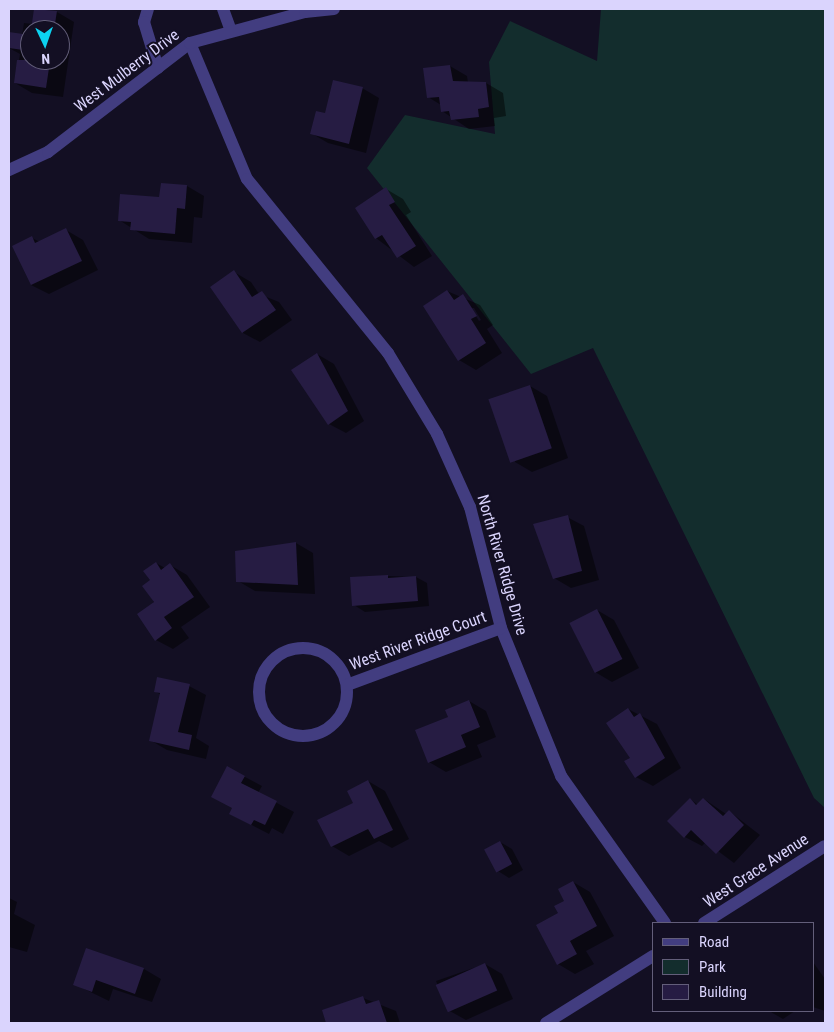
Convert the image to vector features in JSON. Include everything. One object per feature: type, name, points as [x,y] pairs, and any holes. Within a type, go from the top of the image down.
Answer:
[{"type":"street","points":[[148,9],[144,22],[158,68]]},
{"type":"street","points":[[223,9],[231,32]]},
{"type":"street","name":"West Mulberry Drive","points":[[9,170],[48,152],[190,43],[334,9]]},
{"type":"street","name":"North River Ridge Drive","points":[[190,43],[247,179],[388,353],[437,434],[470,507],[501,628],[561,776],[664,922]]},
{"type":"street","name":"West River Ridge Court","points":[[347,685],[501,628]]},
{"type":"street","name":"West River Ridge Court","points":[[307,648],[328,656],[343,671],[347,685],[344,707],[333,725],[306,736],[285,732],[268,719],[259,692],[269,665],[293,649],[307,648]]},
{"type":"street","name":"West Grace Avenue","points":[[706,922],[825,846]]},
{"type":"street","points":[[546,1023],[652,957]]},
{"type":"green space","points":[[601,9],[825,9],[825,808],[814,798],[593,348],[531,374],[367,168],[405,115],[495,134],[489,62],[510,21],[597,61]]},
{"type":"building","points":[[34,9],[57,11],[56,20],[32,20]]},
{"type":"building","points":[[9,32],[20,34],[20,50],[9,48]]},
{"type":"building","points":[[17,60],[20,60],[20,70],[49,70],[46,88],[14,83]]},
{"type":"building","points":[[450,65],[453,81],[486,82],[489,107],[478,109],[479,117],[451,120],[449,111],[441,112],[439,97],[427,98],[423,68]]},
{"type":"building","points":[[333,80],[363,87],[349,144],[310,134],[316,111],[325,113]]},
{"type":"building","points":[[161,183],[187,185],[185,209],[177,208],[175,234],[130,230],[131,222],[118,221],[120,194],[159,197]]},
{"type":"building","points":[[386,187],[395,202],[389,205],[416,246],[397,258],[382,235],[375,239],[355,208]]},
{"type":"building","points":[[66,228],[82,261],[31,285],[12,246],[32,236],[35,243]]},
{"type":"building","points":[[234,270],[252,297],[262,291],[276,310],[242,333],[210,287]]},
{"type":"building","points":[[447,290],[454,300],[463,294],[477,316],[471,319],[486,343],[458,361],[423,306]]},
{"type":"building","points":[[317,353],[348,411],[328,425],[291,370]]},
{"type":"building","points":[[530,385],[552,448],[510,463],[488,399]]},
{"type":"building","points":[[568,515],[582,571],[553,579],[533,524]]},
{"type":"building","points":[[296,542],[298,585],[236,582],[235,551]]},
{"type":"building","points":[[156,562],[161,570],[170,563],[194,597],[164,617],[172,628],[155,641],[137,614],[154,602],[142,586],[150,580],[143,571]]},
{"type":"building","points":[[388,575],[388,578],[416,576],[418,601],[352,606],[350,577]]},
{"type":"building","points":[[597,609],[622,659],[595,673],[569,623]]},
{"type":"building","points":[[157,677],[190,684],[178,732],[192,735],[189,750],[149,741],[160,693],[154,692]]},
{"type":"building","points":[[469,700],[480,727],[461,735],[466,747],[428,763],[415,730],[448,717],[445,710]]},
{"type":"building","points":[[628,708],[634,717],[640,713],[665,758],[635,778],[624,761],[630,758],[606,723]]},
{"type":"building","points":[[227,766],[245,776],[241,783],[277,801],[265,825],[254,820],[251,825],[229,814],[232,808],[211,797]]},
{"type":"building","points":[[368,780],[393,830],[374,839],[368,829],[331,847],[317,820],[353,803],[347,791]]},
{"type":"building","points":[[690,798],[696,805],[703,798],[723,816],[729,810],[744,825],[716,854],[691,830],[684,838],[667,821]]},
{"type":"building","points":[[500,841],[512,864],[496,872],[484,849]]},
{"type":"building","points":[[573,881],[597,926],[570,941],[577,954],[557,965],[536,925],[558,913],[554,906],[564,901],[558,889]]},
{"type":"building","points":[[86,948],[144,968],[135,994],[96,980],[92,992],[73,985]]},
{"type":"building","points":[[485,963],[497,990],[448,1012],[436,985]]},
{"type":"building","points":[[363,996],[366,1004],[379,1000],[387,1023],[326,1023],[322,1010]]}]
